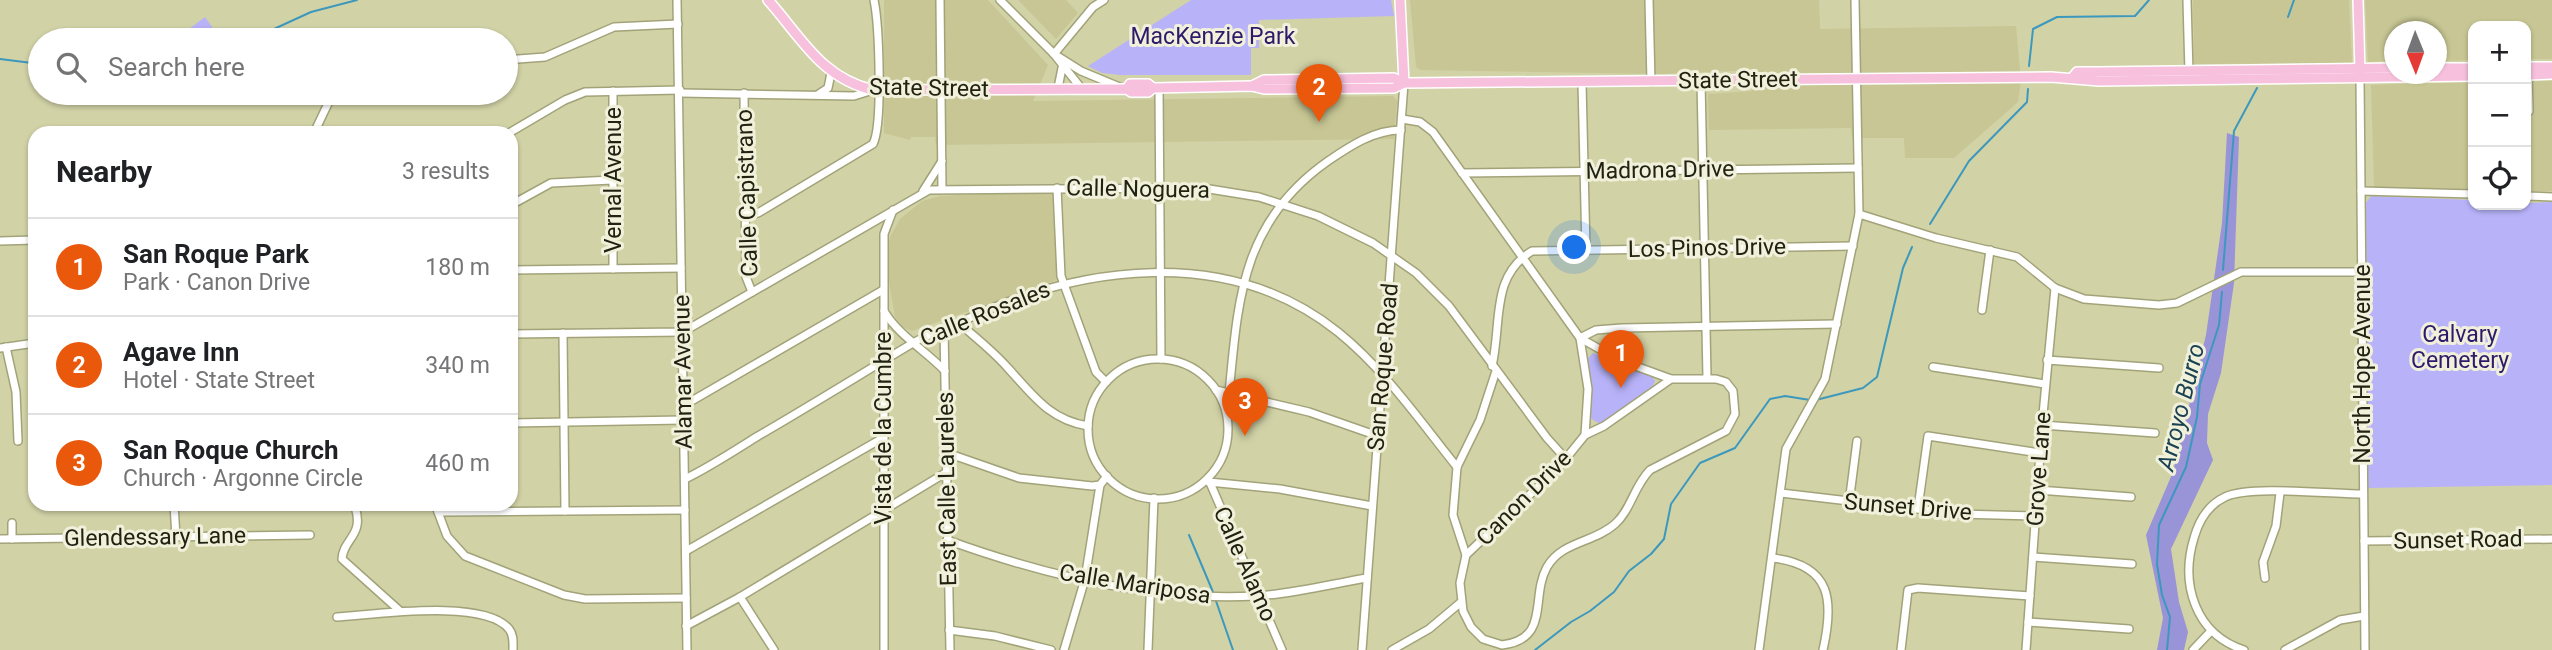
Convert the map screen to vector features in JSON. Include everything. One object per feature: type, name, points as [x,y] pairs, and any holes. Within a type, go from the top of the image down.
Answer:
[{"type":"main road","name":"State Street","points":[[768,0],[811,55],[831,73],[876,90],[1081,88],[1148,92],[1156,88],[1252,86],[1264,80],[1394,78],[1404,83],[1582,83],[2039,77],[2073,77],[2077,81],[2189,75],[2360,73],[2468,76]]},
{"type":"main road","points":[[1400,0],[1404,83]]},
{"type":"main road","points":[[2358,0],[2360,73]]},
{"type":"main road","points":[[2531,70],[2552,66]]},
{"type":"main road","points":[[2447,68],[2468,68]]},
{"type":"main road","name":"State Street","points":[[2360,73],[2384,70]]},
{"type":"main road","points":[[2531,71],[2552,74]]},
{"type":"street","name":"Alamar Avenue","points":[[677,0],[687,650]]},
{"type":"street","points":[[745,215],[758,213],[870,148],[877,133],[874,0]]},
{"type":"street","points":[[940,0],[942,189]]},
{"type":"street","points":[[1000,0],[1054,54],[1081,71],[1126,89]]},
{"type":"street","points":[[1054,54],[1093,6],[1104,0]]},
{"type":"street","points":[[1649,0],[1651,82]]},
{"type":"street","points":[[1759,650],[1789,440],[1822,386],[1859,214],[1855,0]]},
{"type":"street","points":[[2187,0],[2189,75]]},
{"type":"street","points":[[518,59],[545,57],[614,27],[678,24]]},
{"type":"street","points":[[1054,54],[1062,68],[1081,88]]},
{"type":"street","points":[[1058,88],[1062,68]]},
{"type":"street","points":[[819,94],[828,88],[831,73]]},
{"type":"street","name":"North Hope Avenue","points":[[2360,73],[2365,650]]},
{"type":"street","points":[[1392,650],[1423,633],[1460,603],[1471,627],[1489,642],[1509,644],[1527,634],[1537,618],[1543,575],[1557,554],[1615,524],[1650,470],[1721,436],[1730,427],[1736,407],[1733,391],[1721,380],[1707,377],[1701,81]]},
{"type":"street","name":"San Roque Road","points":[[1362,650],[1404,83]]},
{"type":"street","points":[[1582,83],[1586,250]]},
{"type":"street","points":[[1156,88],[1160,186],[1161,359]]},
{"type":"street","points":[[518,128],[576,95],[613,91],[854,96],[876,90]]},
{"type":"street","name":"Vernal Avenue","points":[[613,91],[613,269]]},
{"type":"street","name":"Calle Capistrano","points":[[744,93],[746,277],[752,292]]},
{"type":"street","points":[[318,126],[328,105]]},
{"type":"street","name":"Canon Drive","points":[[1402,119],[1426,125],[1580,338],[1619,360],[1671,379],[1707,377]]},
{"type":"street","points":[[1227,417],[1216,390],[1194,369],[1161,359],[1127,366],[1106,382],[1093,402],[1088,426],[1092,453],[1107,476],[1128,492],[1154,498],[1187,492],[1208,480],[1226,445],[1233,340],[1243,283],[1256,241],[1305,179],[1340,153],[1371,136],[1401,130]]},
{"type":"street","points":[[923,191],[942,160]]},
{"type":"street","name":"Madrona Drive","points":[[1462,173],[1858,168]]},
{"type":"street","points":[[518,201],[551,183],[612,180]]},
{"type":"street","name":"Calle Noguera","points":[[683,332],[923,191],[1160,186],[1231,191],[1283,204],[1337,224],[1392,256],[1442,298],[1565,458]]},
{"type":"street","points":[[1057,188],[1063,283],[1083,328],[1096,372],[1106,382]]},
{"type":"street","points":[[2361,191],[2468,194]]},
{"type":"street","points":[[2531,196],[2552,197]]},
{"type":"street","name":"Vista de la Cumbre","points":[[884,650],[881,439],[884,234],[894,209]]},
{"type":"street","points":[[1859,214],[2026,262],[2056,288],[2084,299],[2169,305],[2193,298],[2225,278],[2241,272],[2362,272]]},
{"type":"street","points":[[0,241],[28,240]]},
{"type":"street","name":"Los Pinos Drive","points":[[1521,258],[1536,251],[1853,246]]},
{"type":"street","points":[[1982,310],[1990,250]]},
{"type":"street","points":[[1466,555],[1453,515],[1457,467],[1480,420],[1494,368],[1503,289],[1511,267],[1521,258]]},
{"type":"street","points":[[518,270],[681,268]]},
{"type":"street","name":"Calle Rosales","points":[[685,479],[915,342],[990,307],[1063,283],[1112,275],[1161,272],[1243,283],[1291,302],[1325,322],[1355,346],[1382,375],[1457,467]]},
{"type":"street","name":"Grove Lane","points":[[2026,650],[2045,384],[2056,288]]},
{"type":"street","points":[[683,406],[883,290]]},
{"type":"street","points":[[883,311],[896,328],[945,371]]},
{"type":"street","points":[[960,323],[995,354],[1042,406],[1061,418],[1088,426]]},
{"type":"street","points":[[1580,338],[1605,329],[1837,324]]},
{"type":"street","name":"East Calle Laureles","points":[[944,329],[950,650]]},
{"type":"street","points":[[518,334],[683,332]]},
{"type":"street","points":[[563,334],[565,511]]},
{"type":"street","name":"Canon Drive","points":[[1580,338],[1588,389],[1586,435]]},
{"type":"street","points":[[18,441],[16,392],[3,347],[28,344]]},
{"type":"street","points":[[2047,360],[2159,368]]},
{"type":"street","points":[[1933,368],[2045,384]]},
{"type":"street","name":"Canon Drive","points":[[1460,603],[1460,576],[1466,555],[1586,435],[1604,426],[1671,379]]},
{"type":"street","points":[[1216,390],[1309,411],[1378,436]]},
{"type":"street","points":[[518,423],[683,420]]},
{"type":"street","points":[[2042,425],[2155,433]]},
{"type":"street","points":[[1918,508],[1928,436],[2040,453]]},
{"type":"street","points":[[686,551],[881,439]]},
{"type":"street","points":[[1849,503],[1857,441]]},
{"type":"street","points":[[947,453],[1019,478],[1100,485]]},
{"type":"street","points":[[686,626],[740,597],[947,471]]},
{"type":"street","points":[[1064,650],[1085,579],[1100,485],[1107,476]]},
{"type":"street","points":[[1208,480],[1280,489],[1373,506]]},
{"type":"street","name":"Calle Alamo","points":[[1208,480],[1282,650]]},
{"type":"street","points":[[2038,490],[2131,497]]},
{"type":"street","name":"Sunset Drive","points":[[1781,493],[1959,514],[2036,516]]},
{"type":"street","points":[[2265,578],[2263,562],[2276,526],[2280,493]]},
{"type":"street","points":[[2245,650],[2227,643],[2211,631],[2194,606],[2188,578],[2193,542],[2210,507],[2230,495],[2363,494]]},
{"type":"street","points":[[1148,650],[1154,498]]},
{"type":"street","points":[[518,510],[685,510]]},
{"type":"street","points":[[174,511],[176,537]]},
{"type":"street","points":[[355,511],[357,526],[353,538],[342,554],[344,562],[400,611]]},
{"type":"street","points":[[438,511],[450,541],[466,555],[564,595],[595,600],[686,598]]},
{"type":"street","points":[[12,523],[12,539]]},
{"type":"street","name":"Glendessary Lane","points":[[0,539],[310,535]]},
{"type":"street","name":"Sunset Road","points":[[2364,541],[2552,539]]},
{"type":"street","name":"Calle Mariposa","points":[[947,540],[1022,564],[1085,579],[1150,591],[1208,597],[1260,596],[1367,578]]},
{"type":"street","points":[[2033,557],[2132,564]]},
{"type":"street","points":[[1773,558],[1805,566],[1825,587],[1830,608],[1823,650]]},
{"type":"street","points":[[1901,650],[1908,590],[1917,588],[2030,596]]},
{"type":"street","points":[[740,597],[774,650]]},
{"type":"street","points":[[337,617],[400,611],[475,614],[507,627],[512,634],[513,650]]},
{"type":"street","points":[[2285,650],[2304,642],[2330,624],[2350,617],[2364,617]]},
{"type":"street","points":[[2028,622],[2129,629]]},
{"type":"street","points":[[949,630],[995,636],[1051,650]]},
{"type":"street","points":[[2193,650],[2211,631]]},
{"type":"shaded area","points":[[884,0],[988,0],[1048,65],[1033,101],[1393,96],[1397,101],[1394,139],[936,145],[935,137],[911,137],[910,140],[884,133]]},
{"type":"shaded area","points":[[1018,0],[1066,0],[1078,13],[1056,39]]},
{"type":"shaded area","points":[[1410,0],[1819,0],[1820,29],[2016,26],[2021,81],[2018,102],[1954,158],[1905,158],[1904,138],[1852,138],[1851,128],[1709,130],[1708,94],[1752,91],[1753,70],[1663,74],[1420,70],[1416,67]]},
{"type":"shaded area","points":[[2193,0],[2349,0],[2352,63],[2194,64]]},
{"type":"shaded area","points":[[2365,0],[2552,0],[2552,59],[2531,59],[2531,21],[2468,21],[2468,60],[2447,61],[2447,21],[2384,21],[2384,61],[2368,62]]},
{"type":"shaded area","points":[[2531,81],[2552,81],[2552,191],[2531,191]]},
{"type":"shaded area","points":[[2468,82],[2468,189],[2374,187],[2371,85]]},
{"type":"shaded area","points":[[2227,133],[2239,137],[2234,283],[2221,373],[2208,414],[2207,443],[2213,460],[2171,549],[2179,602],[2188,632],[2184,650],[2157,650],[2163,618],[2146,535],[2173,472],[2206,335],[2222,223]]},
{"type":"shaded area","points":[[1053,191],[1057,280],[912,331],[903,327],[895,317],[886,264],[890,237],[900,219],[922,201],[940,196]]},
{"type":"green space","name":"MacKenzie Park","points":[[1191,0],[1391,0],[1394,16],[1259,20],[1259,48],[1251,48],[1251,75],[1120,75],[1102,73],[1088,66]]},
{"type":"green space","points":[[205,17],[213,28],[190,28]]},
{"type":"green space","name":"Calvary Cemetery","points":[[2371,196],[2468,200],[2468,210],[2531,210],[2531,203],[2552,202],[2552,485],[2368,488],[2366,203]]},
{"type":"green space","points":[[1593,353],[1651,375],[1655,381],[1652,387],[1600,424],[1590,418],[1592,392],[1588,358]]},
{"type":"waterway","points":[[276,28],[311,12],[357,0]]},
{"type":"waterway","points":[[2029,66],[2033,29],[2057,17],[2135,16],[2149,0]]},
{"type":"waterway","name":"Arroyo Burro","points":[[2288,17],[2294,0]]},
{"type":"waterway","points":[[0,59],[28,62]]},
{"type":"waterway","name":"Arroyo Burro","points":[[2223,270],[2234,131],[2257,88]]},
{"type":"waterway","points":[[1930,224],[1969,161],[2027,102],[2028,89]]},
{"type":"waterway","points":[[1816,400],[1863,388],[1877,377],[1903,268],[1912,247]]},
{"type":"waterway","name":"Arroyo Burro","points":[[2167,650],[2170,617],[2162,595],[2157,564],[2159,525],[2186,467],[2197,417],[2200,384],[2219,325],[2222,292]]},
{"type":"waterway","points":[[1535,650],[1614,592],[1629,571],[1651,554],[1664,539],[1671,504],[1700,463],[1735,448],[1770,399],[1785,396],[1810,400]]},
{"type":"waterway","points":[[1189,535],[1213,592]]},
{"type":"waterway","points":[[1216,601],[1233,650]]},
{"type":"place","name":"Agave Inn","points":[[1319,122]]},
{"type":"place","name":"San Roque Park","points":[[1621,388]]},
{"type":"place","name":"San Roque Church","points":[[1245,436]]}]
